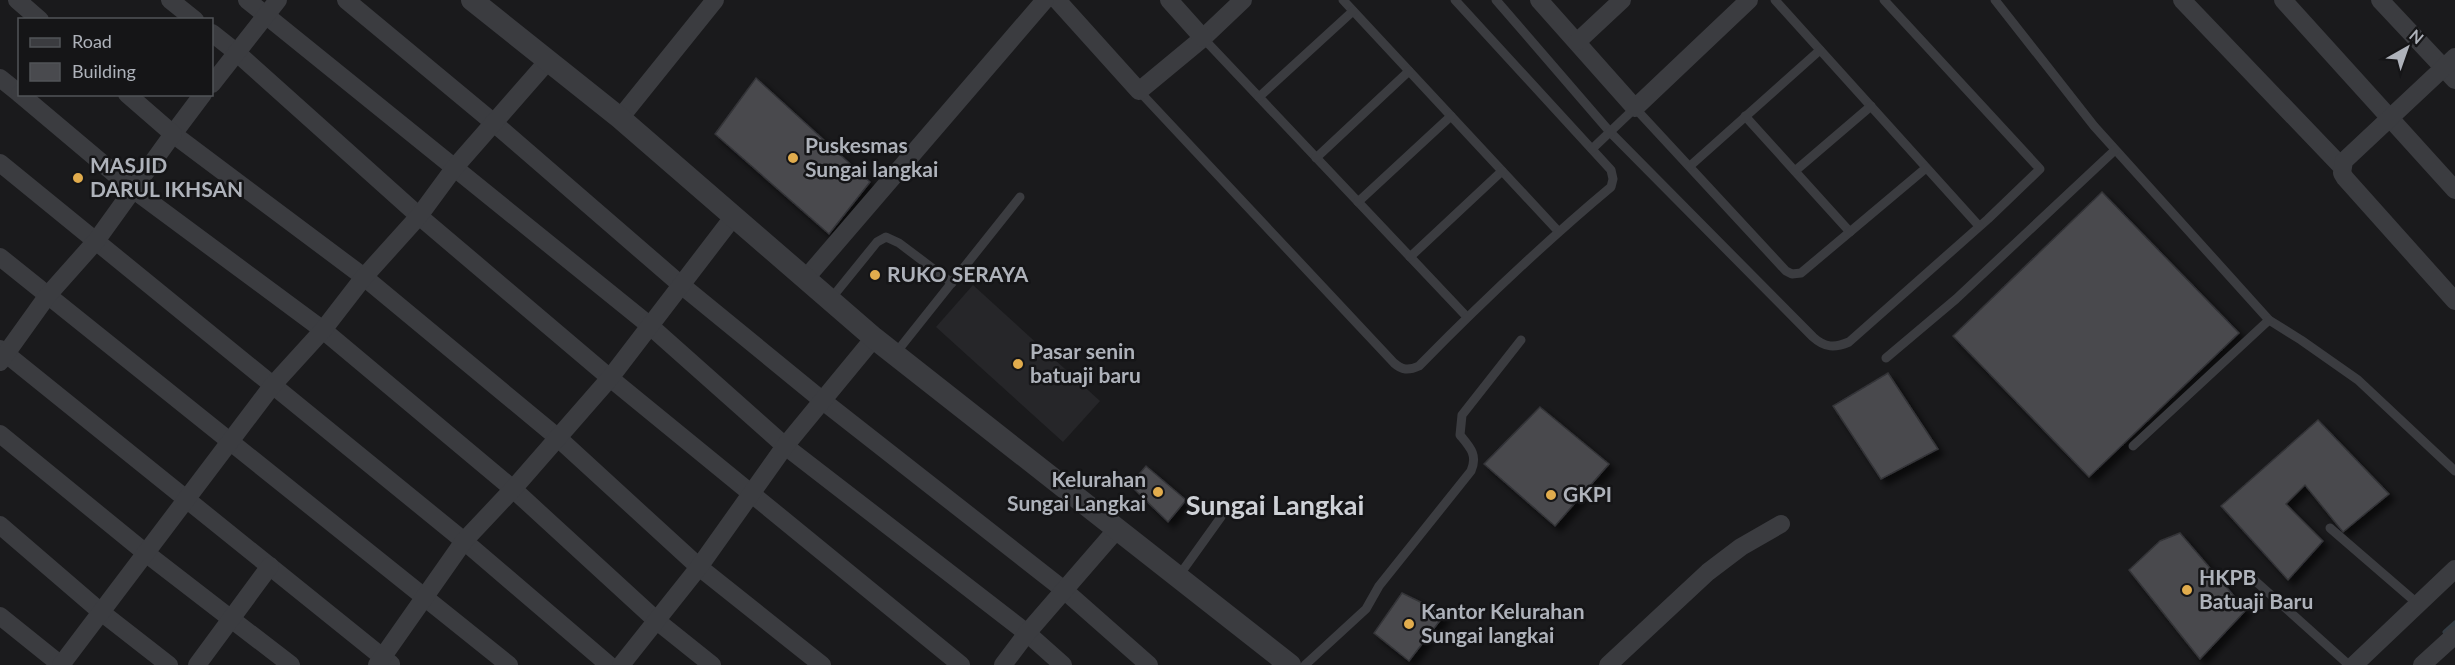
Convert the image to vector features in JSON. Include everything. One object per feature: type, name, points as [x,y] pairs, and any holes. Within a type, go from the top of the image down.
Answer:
[{"type":"street","points":[[17,0],[38,18]]},
{"type":"street","points":[[170,0],[192,18]]},
{"type":"street","points":[[247,0],[649,325],[785,446],[1028,633],[1063,665]]},
{"type":"street","points":[[213,83],[278,0]]},
{"type":"street","points":[[346,0],[494,123],[680,284],[823,401],[1064,590],[1149,665]]},
{"type":"street","points":[[620,118],[715,0]]},
{"type":"street","points":[[806,278],[1045,0]]},
{"type":"street","points":[[1057,0],[1139,91],[1203,38],[1243,0]]},
{"type":"street","points":[[1169,0],[1203,38]]},
{"type":"street","points":[[1539,0],[1635,108],[1749,0]]},
{"type":"street","points":[[1577,42],[1622,0]]},
{"type":"street","points":[[2182,0],[2342,167],[2345,178],[2455,301]]},
{"type":"street","points":[[2283,0],[2455,190]]},
{"type":"street","points":[[2342,167],[2344,161],[2389,119],[2451,68],[2380,0]]},
{"type":"street","points":[[478,2],[547,62],[620,118],[874,338],[1290,665]]},
{"type":"street","points":[[213,34],[419,216],[610,378],[961,665]]},
{"type":"street","points":[[0,616],[61,665],[272,386],[323,330],[364,277],[419,216],[455,168],[547,62]]},
{"type":"street","points":[[0,78],[18,92]]},
{"type":"street","points":[[22,96],[134,190],[323,330],[513,489],[657,621],[712,665]]},
{"type":"street","points":[[129,96],[173,134],[364,277],[557,436],[699,567],[822,665]]},
{"type":"street","points":[[202,96],[96,241],[48,295],[2,355],[188,500],[384,662],[464,541],[513,489],[610,378],[734,216]]},
{"type":"street","points":[[0,163],[464,541],[609,665]]},
{"type":"street","points":[[0,257],[509,665]]},
{"type":"street","points":[[621,665],[699,567],[752,496],[785,446],[874,338]]},
{"type":"street","points":[[0,434],[147,554],[291,665]]},
{"type":"street","points":[[1608,665],[1708,572],[1741,547],[1781,524]]},
{"type":"street","points":[[0,525],[101,612],[169,665]]},
{"type":"street","points":[[1003,665],[1118,528]]},
{"type":"street","points":[[197,665],[270,566]]},
{"type":"street","points":[[2354,665],[2455,569]]},
{"type":"street","points":[[2429,663],[2455,635]]},
{"type":"lane","points":[[1343,0],[1558,231]]},
{"type":"lane","points":[[1139,91],[1400,368],[1407,370],[1419,366],[1558,231],[1613,184],[1611,170],[1455,0]]},
{"type":"lane","points":[[1496,0],[1610,132],[1813,337],[1821,344],[1831,347],[1850,342],[2040,169],[1884,0]]},
{"type":"lane","points":[[1776,0],[1979,226]]},
{"type":"lane","points":[[1995,0],[2094,126],[2269,320],[2358,380],[2455,471]]},
{"type":"lane","points":[[1259,97],[1353,11]]},
{"type":"lane","points":[[1203,38],[1467,317]]},
{"type":"lane","points":[[1690,166],[1820,50]]},
{"type":"lane","points":[[1316,158],[1409,71]]},
{"type":"lane","points":[[1795,171],[1871,106]]},
{"type":"lane","points":[[1592,149],[1635,108],[1786,271],[1792,274],[1801,273],[1926,168]]},
{"type":"lane","points":[[1358,202],[1451,116]]},
{"type":"lane","points":[[1745,116],[1850,232]]},
{"type":"lane","points":[[1886,358],[1956,298],[2115,150]]},
{"type":"lane","points":[[1410,257],[1502,171]]},
{"type":"lane","points":[[895,354],[1020,197]]},
{"type":"lane","points":[[830,300],[877,242],[886,237],[899,243],[952,283]]},
{"type":"lane","points":[[2133,447],[2269,320]]},
{"type":"lane","points":[[1305,665],[1366,609],[1379,586],[1471,471],[1475,462],[1473,452],[1460,435],[1461,415],[1521,340]]},
{"type":"lane","points":[[1178,577],[1221,517]]},
{"type":"lane","points":[[2330,528],[2418,604]]},
{"type":"lane","points":[[2252,578],[2349,665]]},
{"type":"shaded area","name":"Pasar senin batuaji baru","points":[[973,285],[1100,401],[1063,442],[936,327]]},
{"type":"building","name":"Puskesmas Sungai langkai","points":[[756,78],[870,182],[829,234],[715,134]]},
{"type":"building","points":[[2102,192],[2239,333],[2089,477],[1953,336]]},
{"type":"building","points":[[1888,373],[1938,449],[1881,479],[1833,406]]},
{"type":"building","name":"GKPI","points":[[1540,407],[1609,464],[1555,526],[1484,464]]},
{"type":"building","points":[[2318,420],[2389,494],[2343,532],[2305,485],[2286,504],[2323,541],[2288,580],[2221,506]]},
{"type":"building","name":"Kelurahan Sungai Langkai","points":[[1146,466],[1186,500],[1168,522],[1130,485]]},
{"type":"building","name":"HKPB Batuaji Baru","points":[[2180,533],[2246,610],[2200,659],[2129,570],[2160,541]]},
{"type":"building","name":"Kantor Kelurahan Sungai langkai","points":[[1402,593],[1445,614],[1409,661],[1374,633]]},
{"type":"waterway","points":[[2445,632],[2455,623]]},
{"type":"place","name":"Puskesmas Sungai langkai","points":[[793,158]]},
{"type":"place","name":"MASJID DARUL IKHSAN","points":[[78,178]]},
{"type":"place","name":"RUKO SERAYA","points":[[875,275]]},
{"type":"place","name":"Pasar senin batuaji baru","points":[[1018,364]]},
{"type":"place","name":"Kelurahan Sungai Langkai","points":[[1158,492]]},
{"type":"place","name":"GKPI","points":[[1551,495]]},
{"type":"place","name":"HKPB Batuaji Baru","points":[[2187,590]]},
{"type":"place","name":"Kantor Kelurahan Sungai langkai","points":[[1409,624]]},
{"type":"district","name":"Sungai Langkai","points":[[1275,506]]}]
